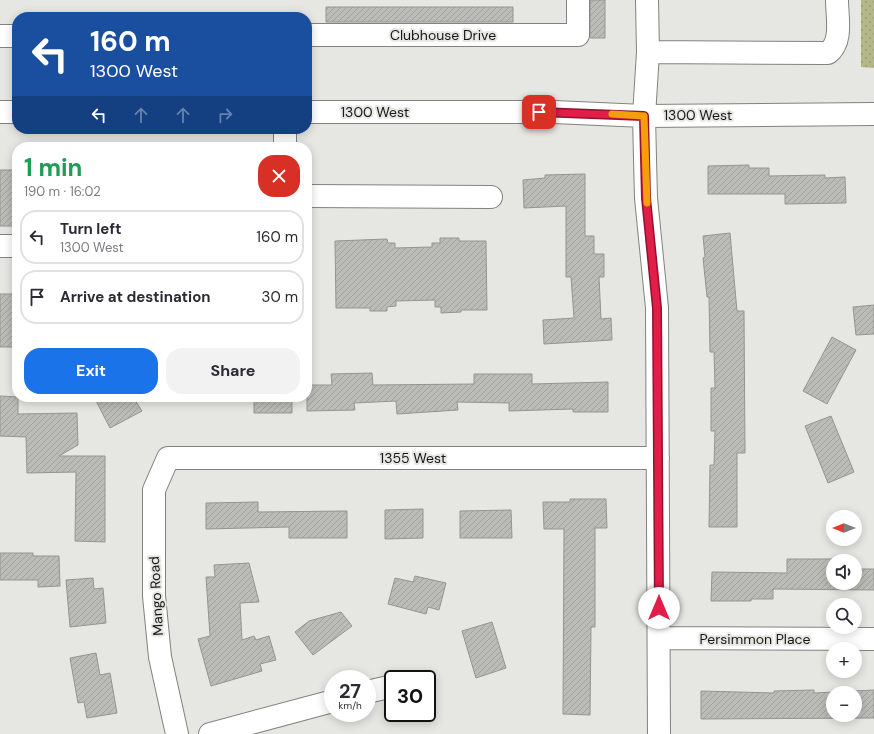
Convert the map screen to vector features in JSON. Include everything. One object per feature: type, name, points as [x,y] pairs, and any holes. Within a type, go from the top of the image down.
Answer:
[{"type":"street","name":"Clubhouse Drive","points":[[312,35],[578,35],[578,0]]},
{"type":"street","points":[[647,0],[648,52],[644,116],[646,198],[657,308],[659,734]]},
{"type":"street","points":[[648,52],[828,53],[835,48],[837,41],[837,0]]},
{"type":"street","points":[[0,36],[12,36]]},
{"type":"street","points":[[0,112],[12,112]]},
{"type":"street","name":"1300 West","points":[[312,112],[554,112],[644,116],[874,114]]},
{"type":"street","points":[[312,196],[491,197]]},
{"type":"street","points":[[0,246],[12,246]]},
{"type":"street","name":"1355 West","points":[[168,458],[658,458]]},
{"type":"street","name":"Mango Road","points":[[168,458],[154,490],[154,596],[160,657],[177,734]]},
{"type":"street","name":"Persimmon Place","points":[[659,638],[874,639]]},
{"type":"street","points":[[210,734],[324,704]]},
{"type":"green space","points":[[861,0],[874,0],[874,68],[861,67]]},
{"type":"building","points":[[590,0],[605,0],[605,38],[590,38]]},
{"type":"building","points":[[326,7],[513,7],[513,22],[326,22]]},
{"type":"building","points":[[749,165],[749,168],[769,168],[769,176],[825,175],[825,178],[845,177],[846,203],[785,204],[785,194],[708,194],[708,166]]},
{"type":"building","points":[[0,170],[12,170],[12,226],[0,226]]},
{"type":"building","points":[[585,174],[585,236],[594,236],[594,254],[604,254],[604,277],[599,277],[601,319],[611,318],[612,340],[544,344],[543,320],[574,318],[571,277],[566,277],[566,206],[524,208],[523,180],[545,178],[545,175]]},
{"type":"building","points":[[730,233],[737,311],[744,311],[745,453],[737,453],[737,527],[709,527],[710,465],[714,465],[715,431],[711,431],[711,388],[715,388],[714,352],[710,352],[709,297],[707,297],[703,258],[705,257],[703,236]]},
{"type":"building","points":[[440,238],[459,238],[459,241],[486,241],[487,310],[461,310],[461,312],[441,313],[441,307],[435,307],[435,300],[396,301],[396,306],[387,307],[387,311],[370,311],[370,308],[336,308],[335,241],[387,239],[388,243],[395,243],[395,248],[432,247],[432,243],[440,243]]},
{"type":"building","points":[[0,294],[12,294],[12,347],[0,347]]},
{"type":"building","points":[[874,305],[874,334],[856,335],[853,307]]},
{"type":"building","points":[[832,337],[856,350],[827,404],[803,391]]},
{"type":"building","points":[[372,373],[373,385],[474,384],[474,374],[532,374],[532,384],[608,382],[608,412],[573,412],[573,409],[509,411],[509,403],[457,402],[458,410],[397,414],[396,401],[354,403],[355,410],[307,411],[307,402],[312,402],[312,385],[332,385],[331,374]]},
{"type":"building","points":[[0,396],[12,397],[12,402],[18,402],[18,414],[77,413],[78,445],[59,456],[105,456],[105,542],[75,541],[76,472],[27,473],[26,437],[0,436]]},
{"type":"building","points":[[97,402],[136,402],[142,411],[110,428]]},
{"type":"building","points":[[254,402],[292,402],[292,413],[254,413]]},
{"type":"building","points":[[831,416],[854,472],[828,483],[805,426]]},
{"type":"building","points":[[570,499],[606,499],[607,528],[595,528],[595,627],[591,627],[590,715],[563,714],[564,529],[544,529],[543,502],[570,502]]},
{"type":"building","points":[[258,502],[258,512],[347,511],[347,538],[289,538],[289,527],[206,529],[206,503]]},
{"type":"building","points":[[423,509],[423,538],[385,539],[385,510]]},
{"type":"building","points":[[511,510],[512,538],[460,538],[460,511]]},
{"type":"building","points":[[0,553],[33,553],[33,556],[59,556],[60,586],[38,587],[38,580],[0,580]]},
{"type":"building","points":[[787,559],[826,559],[826,590],[773,589],[773,599],[751,599],[751,601],[711,601],[712,572],[787,573]]},
{"type":"building","points":[[249,563],[259,602],[240,603],[242,640],[254,636],[256,640],[269,636],[276,660],[260,664],[262,671],[211,686],[198,639],[210,636],[206,577],[215,577],[214,565]]},
{"type":"building","points":[[862,569],[874,569],[874,590],[862,590]]},
{"type":"building","points":[[415,576],[446,583],[439,610],[428,607],[426,614],[388,604],[395,578],[413,582]]},
{"type":"building","points":[[93,578],[94,589],[103,588],[106,623],[70,627],[66,580]]},
{"type":"building","points":[[341,612],[352,626],[313,655],[295,632],[309,621]]},
{"type":"building","points":[[492,622],[506,668],[476,678],[462,631]]},
{"type":"building","points":[[96,653],[100,675],[110,673],[117,713],[87,718],[84,702],[78,703],[70,658]]},
{"type":"building","points":[[814,690],[814,693],[826,692],[826,718],[701,719],[701,691],[774,693],[774,691]]},
{"type":"building","points":[[874,690],[874,718],[862,718],[862,691]]},
{"type":"slow traffic","points":[[612,114],[644,116],[647,203]]},
{"type":"route","points":[[539,112],[644,116],[646,198],[657,308],[659,608]]}]
